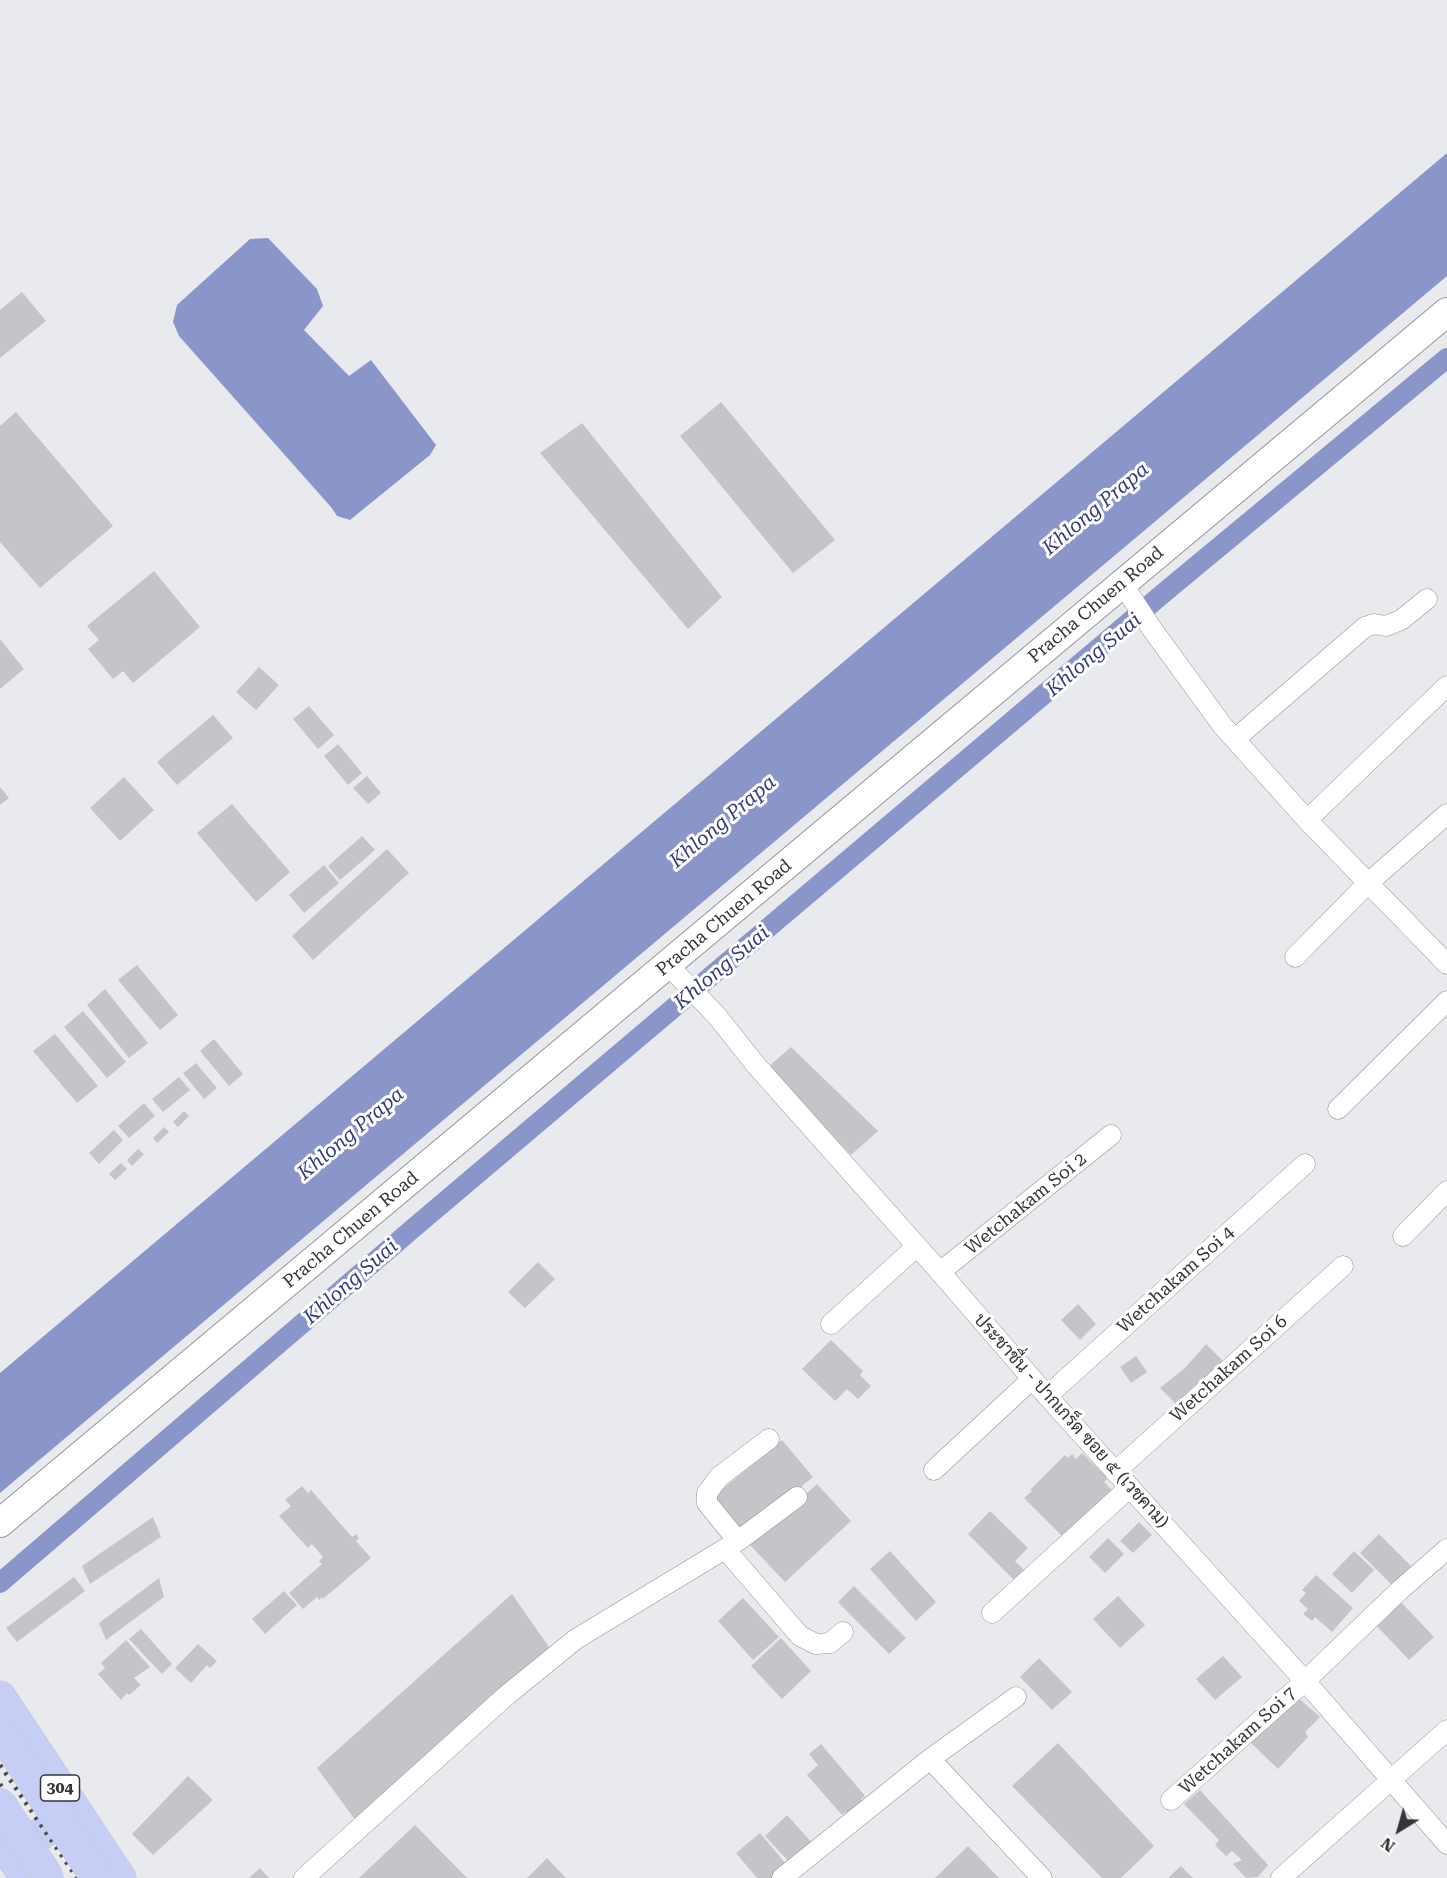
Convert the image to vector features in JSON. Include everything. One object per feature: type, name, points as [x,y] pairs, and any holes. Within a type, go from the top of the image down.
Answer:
[{"type":"main road","name":"Pracha Chuen Road","points":[[0,1523],[672,970],[1126,588],[1447,312]]},
{"type":"main road","name":"304","points":[[0,1697],[120,1878]]},
{"type":"main road","name":"304","points":[[0,1730],[97,1878]]},
{"type":"main road","points":[[0,1804],[48,1878]]},
{"type":"main road","points":[[12,1857],[75,1811]]},
{"type":"street","points":[[1126,588],[1152,629],[1235,739],[1367,884],[1447,964]]},
{"type":"street","points":[[1235,739],[1365,627],[1374,624],[1386,626],[1401,620],[1427,599]]},
{"type":"street","points":[[1307,820],[1447,686]]},
{"type":"street","points":[[1295,957],[1367,884],[1447,814]]},
{"type":"street","name":"ประชาชื่น - ปากเกร็ด ซอย ๕ (เวชคาม)","points":[[672,970],[717,1016],[762,1073],[1129,1488],[1393,1780],[1447,1844]]},
{"type":"street","points":[[1338,1109],[1447,1001]]},
{"type":"street","name":"Wetchakam Soi 2","points":[[940,1272],[1111,1135]]},
{"type":"street","name":"Wetchakam Soi 4","points":[[1047,1396],[1305,1164]]},
{"type":"street","points":[[1403,1236],[1447,1191]]},
{"type":"street","points":[[831,1324],[916,1247]]},
{"type":"street","name":"Wetchakam Soi 6","points":[[1115,1472],[1342,1266]]},
{"type":"street","points":[[934,1470],[1032,1379]]},
{"type":"street","points":[[769,1439],[720,1477],[707,1493],[707,1503],[732,1546],[800,1635],[816,1644],[830,1643],[843,1632]]},
{"type":"street","points":[[992,1613],[1129,1488]]},
{"type":"street","points":[[304,1878],[507,1695],[576,1639],[732,1546],[797,1497]]},
{"type":"street","name":"Wetchakam Soi 7","points":[[1171,1800],[1305,1681],[1400,1590],[1447,1549]]},
{"type":"street","points":[[782,1878],[930,1759],[1016,1696]]},
{"type":"street","points":[[1281,1878],[1447,1730]]},
{"type":"street","points":[[930,1759],[1042,1878]]},
{"type":"water","name":"Khlong Prapa","points":[[1447,153],[1447,276],[0,1493],[0,1373]]},
{"type":"water","points":[[268,238],[317,289],[323,306],[304,330],[349,376],[371,360],[436,445],[430,455],[350,520],[337,516],[179,336],[173,322],[177,305],[250,239]]},
{"type":"building","points":[[22,292],[46,321],[0,358],[0,310]]},
{"type":"building","points":[[721,402],[835,540],[793,573],[680,436]]},
{"type":"building","points":[[16,412],[113,526],[40,588],[0,542],[0,426]]},
{"type":"building","points":[[582,423],[722,597],[688,629],[540,453]]},
{"type":"building","points":[[154,571],[200,627],[133,683],[123,671],[113,679],[88,649],[99,640],[87,626]]},
{"type":"building","points":[[0,639],[24,669],[0,689]]},
{"type":"building","points":[[259,667],[279,685],[256,710],[236,692]]},
{"type":"building","points":[[309,706],[334,735],[318,749],[293,719]]},
{"type":"building","points":[[213,715],[233,738],[177,785],[157,762]]},
{"type":"building","points":[[338,744],[362,773],[348,785],[324,756]]},
{"type":"building","points":[[367,776],[381,793],[368,804],[353,788]]},
{"type":"building","points":[[124,777],[154,810],[120,841],[90,808]]},
{"type":"building","points":[[0,787],[9,798],[0,805]]},
{"type":"building","points":[[232,804],[290,872],[256,902],[197,833]]},
{"type":"building","points":[[362,836],[375,850],[340,880],[328,866]]},
{"type":"building","points":[[387,849],[409,873],[313,960],[292,936]]},
{"type":"building","points":[[324,865],[339,883],[304,913],[289,895]]},
{"type":"building","points":[[137,965],[178,1015],[160,1030],[118,980]]},
{"type":"building","points":[[105,989],[148,1043],[129,1058],[87,1005]]},
{"type":"building","points":[[83,1011],[126,1062],[107,1078],[64,1027]]},
{"type":"building","points":[[55,1034],[98,1086],[77,1103],[33,1051]]},
{"type":"building","points":[[214,1039],[243,1074],[229,1086],[200,1051]]},
{"type":"building","points":[[791,1047],[878,1131],[851,1155],[767,1068]]},
{"type":"building","points":[[196,1063],[217,1088],[204,1099],[183,1073]]},
{"type":"building","points":[[179,1077],[190,1090],[163,1112],[152,1099]]},
{"type":"building","points":[[144,1103],[155,1116],[129,1138],[118,1126]]},
{"type":"building","points":[[184,1111],[189,1116],[178,1127],[173,1122]]},
{"type":"building","points":[[164,1127],[169,1132],[157,1143],[153,1138]]},
{"type":"building","points":[[114,1130],[123,1140],[99,1164],[89,1153]]},
{"type":"building","points":[[138,1149],[144,1154],[132,1166],[127,1160]]},
{"type":"building","points":[[121,1163],[127,1169],[115,1180],[109,1174]]},
{"type":"building","points":[[538,1262],[555,1279],[525,1308],[508,1292]]},
{"type":"building","points":[[1078,1304],[1096,1324],[1080,1340],[1061,1320]]},
{"type":"building","points":[[831,1340],[863,1371],[860,1375],[871,1386],[858,1399],[847,1389],[835,1401],[802,1369]]},
{"type":"building","points":[[1206,1344],[1226,1364],[1198,1383],[1176,1404],[1160,1388],[1186,1367]]},
{"type":"building","points":[[1136,1356],[1147,1372],[1131,1383],[1120,1367]]},
{"type":"building","points":[[782,1440],[813,1477],[745,1533],[714,1496]]},
{"type":"building","points":[[1082,1453],[1108,1478],[1104,1482],[1116,1494],[1066,1540],[1024,1498],[1065,1455],[1068,1458],[1072,1454],[1076,1459]]},
{"type":"building","points":[[817,1484],[851,1521],[785,1582],[750,1545]]},
{"type":"building","points":[[302,1486],[308,1493],[311,1490],[352,1537],[356,1534],[359,1538],[356,1541],[371,1558],[323,1599],[322,1597],[319,1600],[317,1597],[303,1609],[289,1593],[322,1564],[319,1561],[323,1557],[312,1544],[308,1548],[279,1516],[291,1506],[285,1500]]},
{"type":"building","points":[[990,1511],[1028,1548],[1015,1561],[1024,1570],[1014,1580],[968,1534]]},
{"type":"building","points":[[153,1517],[161,1537],[90,1584],[82,1566]]},
{"type":"building","points":[[1139,1522],[1152,1535],[1133,1553],[1120,1541]]},
{"type":"building","points":[[1379,1534],[1411,1566],[1392,1585],[1360,1553]]},
{"type":"building","points":[[1108,1538],[1124,1554],[1105,1573],[1089,1557]]},
{"type":"building","points":[[890,1551],[936,1602],[916,1621],[870,1569]]},
{"type":"building","points":[[1354,1551],[1374,1570],[1352,1593],[1332,1574]]},
{"type":"building","points":[[1316,1575],[1353,1608],[1332,1632],[1315,1617],[1312,1621],[1303,1614],[1308,1609],[1299,1601],[1306,1593],[1302,1590]]},
{"type":"building","points":[[74,1577],[85,1591],[17,1642],[6,1628]]},
{"type":"building","points":[[159,1578],[164,1597],[106,1640],[99,1623]]},
{"type":"building","points":[[854,1586],[906,1638],[889,1654],[838,1602]]},
{"type":"building","points":[[284,1591],[297,1605],[265,1634],[252,1619]]},
{"type":"building","points":[[512,1594],[551,1650],[356,1821],[317,1768]]},
{"type":"building","points":[[1118,1596],[1145,1625],[1120,1648],[1093,1619]]},
{"type":"building","points":[[743,1598],[779,1637],[753,1660],[718,1621]]},
{"type":"building","points":[[1400,1601],[1434,1637],[1409,1660],[1375,1624]]},
{"type":"building","points":[[141,1629],[172,1664],[162,1674],[129,1639]]},
{"type":"building","points":[[781,1638],[811,1671],[782,1699],[751,1666]]},
{"type":"building","points":[[126,1640],[150,1667],[134,1678],[141,1685],[129,1695],[127,1693],[121,1700],[98,1674],[105,1668],[101,1663]]},
{"type":"building","points":[[198,1644],[217,1661],[210,1668],[207,1665],[191,1683],[175,1668]]},
{"type":"building","points":[[1223,1656],[1242,1677],[1215,1700],[1196,1679]]},
{"type":"building","points":[[1039,1658],[1072,1692],[1052,1710],[1020,1677]]},
{"type":"building","points":[[1294,1694],[1320,1717],[1305,1732],[1308,1737],[1278,1769],[1251,1743]]},
{"type":"building","points":[[1058,1743],[1154,1846],[1121,1878],[1102,1878],[1012,1786]]},
{"type":"building","points":[[821,1744],[865,1796],[861,1799],[864,1804],[849,1816],[845,1812],[842,1815],[807,1775],[818,1765],[809,1754]]},
{"type":"building","points":[[188,1776],[213,1800],[153,1855],[132,1834]]},
{"type":"building","points":[[1200,1790],[1268,1865],[1258,1877],[1246,1878],[1233,1864],[1242,1860],[1232,1851],[1226,1856],[1215,1845],[1219,1840],[1184,1804]]},
{"type":"building","points":[[787,1815],[814,1845],[792,1865],[765,1836]]},
{"type":"building","points":[[415,1825],[467,1878],[359,1878]]},
{"type":"building","points":[[760,1833],[787,1865],[772,1878],[757,1878],[736,1853]]},
{"type":"building","points":[[968,1846],[999,1878],[935,1878]]},
{"type":"building","points":[[547,1858],[566,1878],[527,1878]]},
{"type":"building","points":[[1181,1866],[1193,1878],[1168,1878]]},
{"type":"building","points":[[260,1868],[269,1878],[249,1878]]},
{"type":"waterway","name":"Khlong Suai","points":[[0,1583],[417,1225],[1166,591],[1447,358]]},
{"type":"railway","points":[[0,1765],[77,1878]]},
{"type":"railway","points":[[0,1784],[58,1878]]}]
